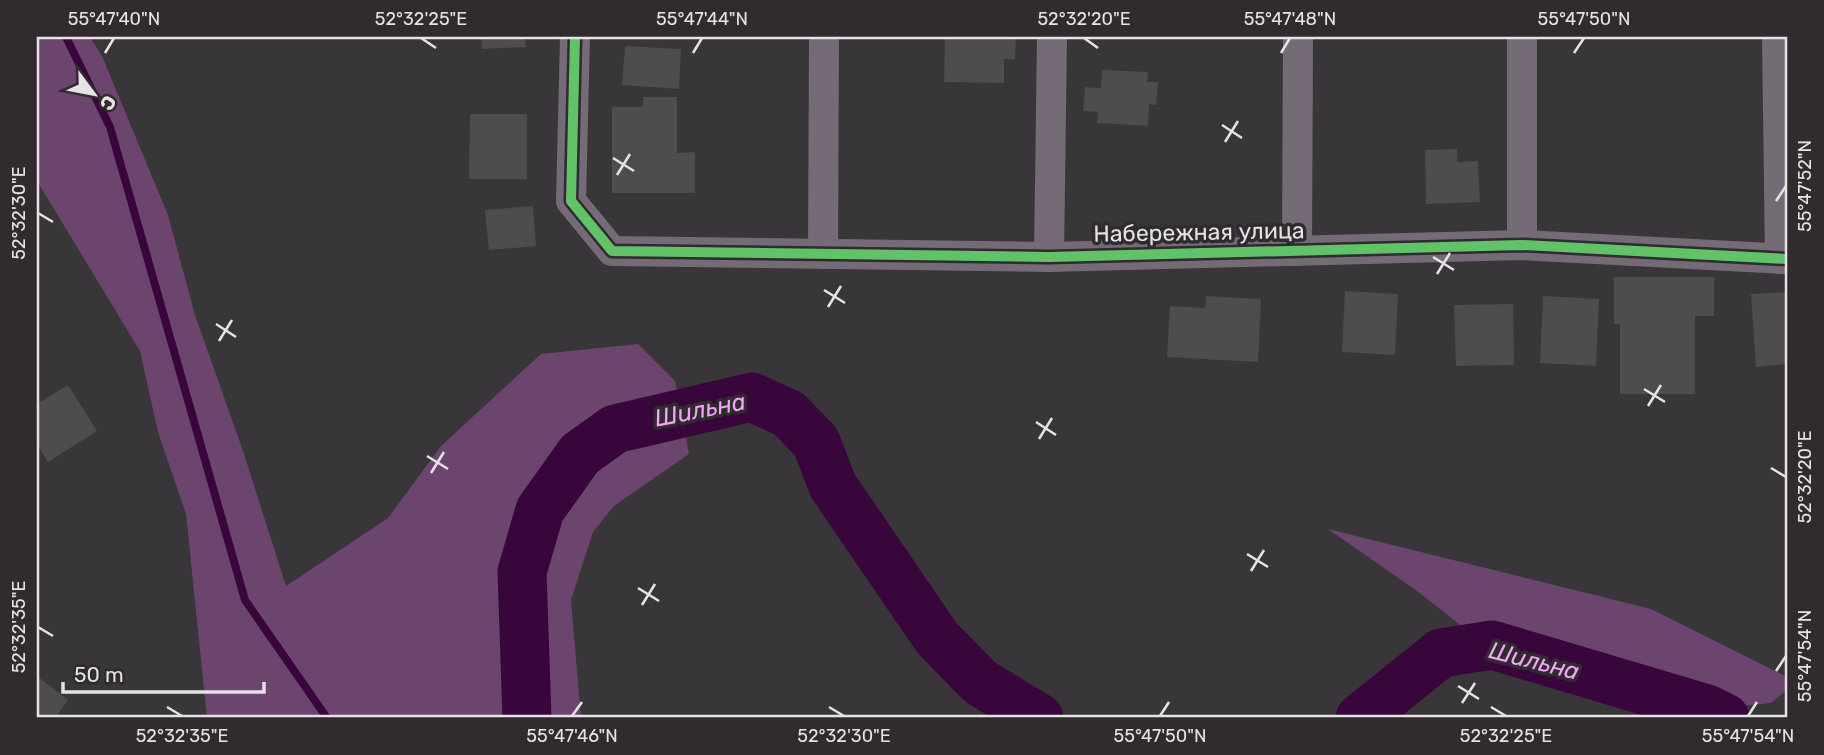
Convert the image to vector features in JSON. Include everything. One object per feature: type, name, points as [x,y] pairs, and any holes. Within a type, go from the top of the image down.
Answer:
[{"type":"street","name":"Набережная улица","points":[[575,37],[571,201],[612,250],[1049,257],[1522,245],[1784,259]]},
{"type":"street","points":[[823,254],[824,37]]},
{"type":"street","points":[[1049,257],[1052,37]]},
{"type":"street","points":[[1297,251],[1298,37]]},
{"type":"street","points":[[1522,37],[1522,245]]},
{"type":"street","points":[[1777,37],[1784,259]]},
{"type":"shaded area","points":[[37,37],[90,37],[102,56],[168,215],[195,315],[243,451],[286,586],[388,518],[441,446],[541,354],[638,344],[675,381],[689,454],[614,506],[593,532],[571,600],[581,718],[207,718],[186,514],[158,432],[140,351],[37,181]]},
{"type":"shaded area","points":[[1328,529],[1651,609],[1787,677],[1787,690],[1771,703],[1708,709],[1596,697],[1492,650],[1417,591]]},
{"type":"building","points":[[481,37],[525,37],[526,47],[482,49]]},
{"type":"building","points":[[945,37],[1016,37],[1015,59],[1004,59],[1004,83],[944,82]]},
{"type":"building","points":[[625,46],[681,49],[679,89],[622,85]]},
{"type":"building","points":[[1102,70],[1148,72],[1147,82],[1158,82],[1156,105],[1149,104],[1148,126],[1097,123],[1098,112],[1083,111],[1085,87],[1101,88]]},
{"type":"building","points":[[643,97],[677,97],[677,153],[695,152],[695,193],[612,193],[612,107],[643,107]]},
{"type":"building","points":[[470,114],[527,114],[527,179],[469,179]]},
{"type":"building","points":[[1457,149],[1457,162],[1478,161],[1480,202],[1426,204],[1425,150]]},
{"type":"building","points":[[533,206],[536,246],[489,250],[485,210]]},
{"type":"building","points":[[1614,277],[1714,277],[1714,316],[1695,316],[1695,394],[1620,394],[1620,324],[1614,324]]},
{"type":"building","points":[[1345,291],[1398,294],[1395,355],[1342,352]]},
{"type":"building","points":[[1787,292],[1787,364],[1756,367],[1751,294]]},
{"type":"building","points":[[1206,296],[1261,299],[1258,362],[1167,357],[1170,306],[1205,308]]},
{"type":"building","points":[[1543,296],[1599,299],[1596,366],[1540,363]]},
{"type":"building","points":[[1513,304],[1514,365],[1456,366],[1454,305]]},
{"type":"building","points":[[68,385],[97,431],[48,462],[37,444],[37,404]]},
{"type":"building","points":[[37,676],[68,700],[55,718],[37,718]]},
{"type":"waterway","points":[[66,37],[110,127],[245,600],[327,718]]},
{"type":"waterway","name":"Шильна","points":[[527,718],[522,572],[540,510],[580,454],[615,429],[752,397],[789,414],[816,442],[833,486],[937,638],[980,682],[1039,718]]},
{"type":"waterway","name":"Шильна","points":[[1360,718],[1441,653],[1492,645],[1707,709],[1725,718]]},
{"type":"cycle path","points":[[575,37],[571,201],[612,251],[1049,257],[1522,245],[1787,259]]}]
